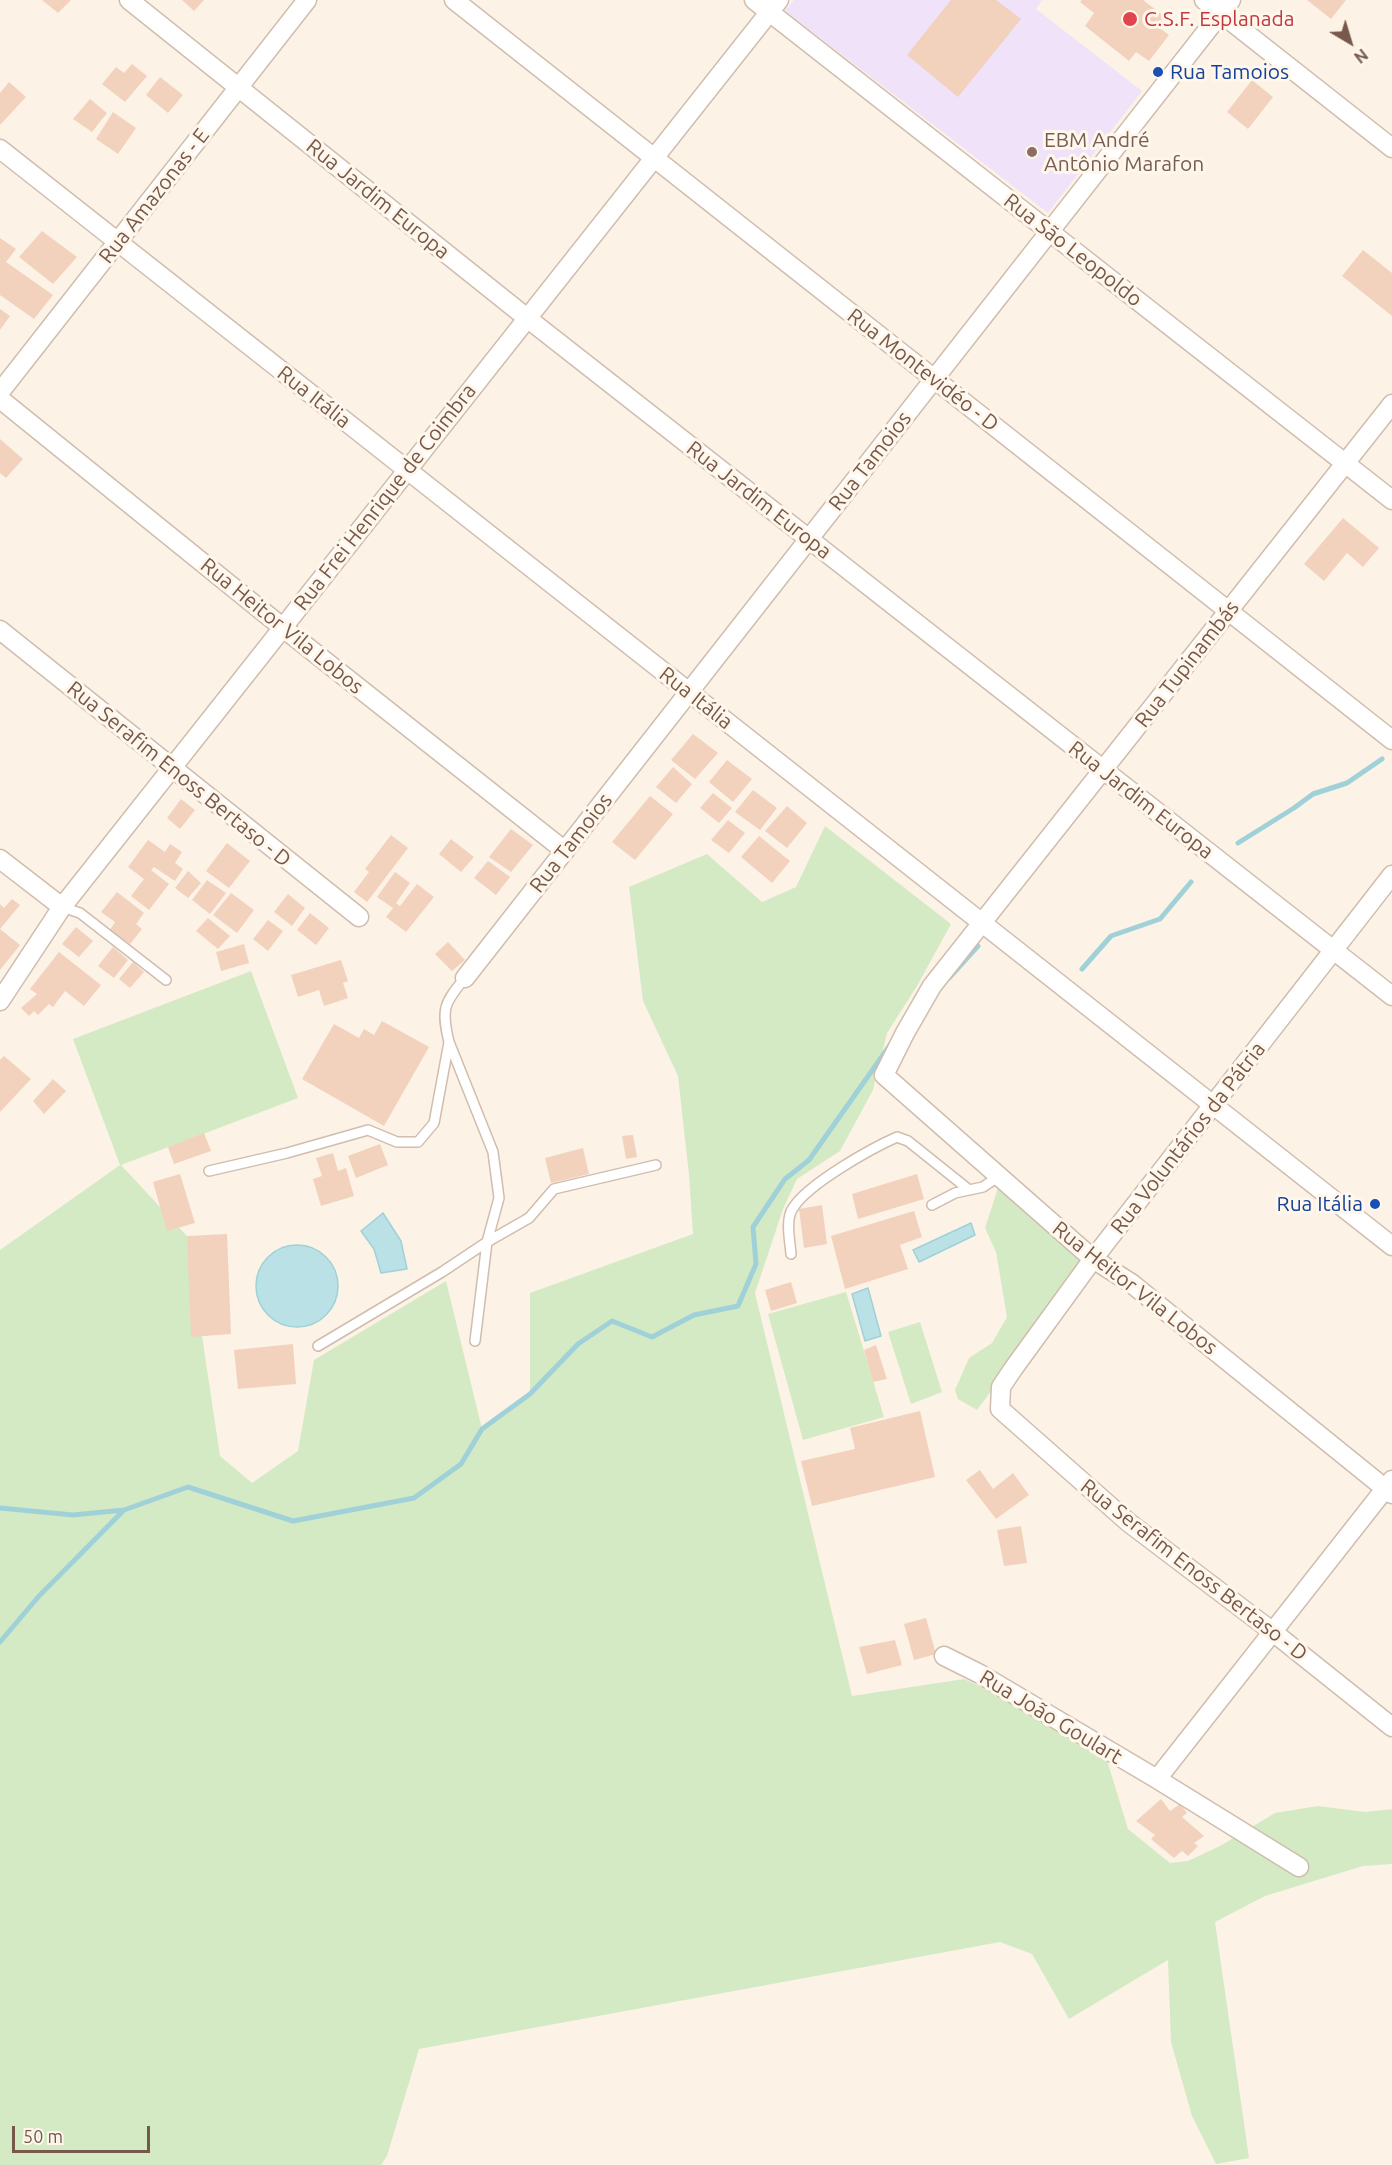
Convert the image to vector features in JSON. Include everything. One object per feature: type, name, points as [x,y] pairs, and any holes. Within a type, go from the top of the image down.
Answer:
[{"type":"street","name":"Rua Jardim Europa","points":[[129,0],[527,318],[1392,996]]},
{"type":"street","name":"Rua Amazonas - E","points":[[0,392],[307,0]]},
{"type":"street","name":"Rua Montevidéo - D","points":[[454,0],[1392,740]]},
{"type":"street","name":"Rua São Leopoldo","points":[[754,0],[774,6],[1050,231],[1392,500]]},
{"type":"street","points":[[1204,0],[1226,6],[1392,148]]},
{"type":"street","name":"Rua Frei Henrique de Coimbra","points":[[0,1001],[62,906],[774,6]]},
{"type":"street","name":"Rua Tamoios","points":[[465,978],[1226,6]]},
{"type":"street","name":"Rua Itália","points":[[0,149],[1392,1246]]},
{"type":"street","name":"Rua Heitor Vila Lobos","points":[[0,399],[282,627],[565,851]]},
{"type":"street","name":"Rua Tupinambás","points":[[884,1075],[932,986],[1392,404]]},
{"type":"street","name":"Rua Serafim Enoss Bertaso - D","points":[[0,630],[359,917]]},
{"type":"street","points":[[0,859],[62,906]]},
{"type":"street","name":"Rua Voluntários da Pátria","points":[[1000,1409],[1001,1387],[1013,1369],[1094,1259],[1392,874]]},
{"type":"street","name":"Rua Heitor Vila Lobos","points":[[884,1075],[1094,1259],[1131,1283],[1390,1488]]},
{"type":"street","name":"Rua Serafim Enoss Bertaso - D","points":[[1000,1409],[1128,1521],[1392,1727]]},
{"type":"street","points":[[1157,1779],[1390,1488]]},
{"type":"street","name":"Rua João Goulart","points":[[944,1656],[980,1674],[1157,1779],[1299,1867]]},
{"type":"lane","points":[[62,906],[80,913],[166,980]]},
{"type":"lane","points":[[465,978],[448,999],[444,1023],[449,1042],[493,1152],[499,1198],[487,1242],[475,1341]]},
{"type":"lane","points":[[209,1171],[287,1153],[368,1130],[397,1142],[418,1142],[434,1123],[449,1042]]},
{"type":"lane","points":[[790,1254],[789,1220],[792,1208],[819,1182],[897,1137],[908,1141],[968,1189]]},
{"type":"lane","points":[[318,1346],[529,1218],[554,1189],[656,1165]]},
{"type":"lane","points":[[932,1205],[943,1198],[968,1189],[982,1187],[999,1176]]},
{"type":"shaded area","name":"EBM André Antônio Marafon","points":[[794,0],[1042,0],[1036,9],[1142,91],[1048,213],[785,11]]},
{"type":"green space","points":[[825,826],[951,924],[917,986],[887,1033],[873,1090],[840,1151],[797,1179],[783,1209],[755,1293],[852,1696],[964,1679],[996,1694],[1107,1760],[1128,1829],[1170,1863],[1188,1861],[1220,1846],[1275,1813],[1318,1806],[1365,1812],[1392,1809],[1392,1864],[1363,1866],[1265,1896],[1215,1922],[1249,2158],[1216,2164],[1192,2116],[1171,2042],[1168,1960],[1069,2019],[1032,1954],[1000,1942],[419,2049],[387,2156],[381,2165],[0,2165],[0,1250],[120,1165],[73,1039],[251,971],[298,1098],[121,1165],[187,1236],[220,1456],[252,1483],[298,1451],[314,1360],[446,1281],[482,1429],[530,1394],[530,1293],[693,1234],[678,1076],[643,1001],[629,887],[707,854],[762,902],[796,887]]},
{"type":"green space","points":[[999,1185],[1087,1261],[977,1410],[958,1399],[955,1390],[969,1358],[992,1343],[1007,1317],[996,1252],[985,1228]]},
{"type":"green space","points":[[846,1292],[884,1417],[803,1440],[768,1314]]},
{"type":"green space","points":[[920,1322],[942,1392],[911,1404],[888,1332]]},
{"type":"water","points":[[383,1213],[401,1241],[407,1269],[381,1273],[374,1249],[361,1231]]},
{"type":"water","points":[[971,1223],[975,1235],[919,1262],[913,1250]]},
{"type":"water","points":[[289,1245],[305,1245],[320,1252],[331,1263],[338,1278],[335,1302],[326,1315],[305,1327],[289,1327],[274,1320],[263,1309],[256,1294],[256,1278],[263,1263],[274,1252]]},
{"type":"water","points":[[868,1288],[881,1336],[865,1341],[852,1294]]},
{"type":"building","points":[[42,0],[71,0],[58,13]]},
{"type":"building","points":[[182,0],[204,0],[194,11]]},
{"type":"building","points":[[951,0],[996,0],[1021,19],[958,97],[907,55]]},
{"type":"building","points":[[1082,0],[1143,0],[1164,16],[1157,26],[1169,35],[1149,61],[1136,52],[1129,61],[1085,26],[1094,13],[1080,2]]},
{"type":"building","points":[[1307,0],[1346,0],[1331,19]]},
{"type":"building","points":[[132,64],[147,76],[125,102],[102,84],[116,67],[124,73]]},
{"type":"building","points":[[160,77],[183,95],[168,113],[146,95]]},
{"type":"building","points":[[1252,80],[1273,97],[1248,129],[1227,112]]},
{"type":"building","points":[[9,82],[26,97],[0,125],[0,93]]},
{"type":"building","points":[[90,99],[107,113],[92,132],[73,119]]},
{"type":"building","points":[[113,112],[136,128],[118,154],[96,139]]},
{"type":"building","points":[[42,231],[77,257],[53,284],[19,257]]},
{"type":"building","points":[[0,238],[16,249],[6,262],[53,295],[34,319],[0,295]]},
{"type":"building","points":[[1363,250],[1392,273],[1392,316],[1342,276]]},
{"type":"building","points":[[0,309],[10,316],[0,330]]},
{"type":"building","points":[[0,439],[23,459],[6,478],[0,473]]},
{"type":"building","points":[[1343,518],[1379,548],[1363,567],[1347,553],[1324,581],[1304,564]]},
{"type":"building","points":[[693,734],[718,753],[695,779],[671,760]]},
{"type":"building","points":[[727,760],[752,779],[733,802],[709,782]]},
{"type":"building","points":[[673,767],[692,784],[676,803],[656,787]]},
{"type":"building","points":[[753,790],[777,808],[760,830],[735,812]]},
{"type":"building","points":[[713,793],[732,808],[719,823],[700,808]]},
{"type":"building","points":[[650,796],[673,814],[635,860],[612,842]]},
{"type":"building","points":[[181,799],[195,810],[180,829],[167,818]]},
{"type":"building","points":[[787,806],[807,823],[787,848],[765,831]]},
{"type":"building","points":[[728,820],[745,833],[729,853],[711,840]]},
{"type":"building","points":[[511,829],[533,845],[511,872],[489,857]]},
{"type":"building","points":[[391,835],[408,848],[367,902],[354,892],[369,872],[365,869]]},
{"type":"building","points":[[759,836],[790,861],[772,883],[741,857]]},
{"type":"building","points":[[451,839],[474,857],[461,872],[439,854]]},
{"type":"building","points":[[148,840],[165,852],[170,844],[182,852],[175,863],[183,869],[175,881],[154,867],[151,870],[169,884],[149,910],[131,896],[144,879],[128,867]]},
{"type":"building","points":[[227,843],[250,861],[229,888],[206,871]]},
{"type":"building","points":[[488,861],[510,877],[496,895],[474,878]]},
{"type":"building","points":[[188,871],[201,883],[188,898],[175,888]]},
{"type":"building","points":[[395,872],[410,883],[396,903],[400,906],[417,884],[434,897],[406,932],[386,917],[393,908],[377,897]]},
{"type":"building","points":[[207,880],[226,893],[210,914],[192,900]]},
{"type":"building","points":[[117,892],[144,913],[136,924],[142,929],[130,944],[110,930],[115,922],[101,912]]},
{"type":"building","points":[[231,893],[254,910],[237,933],[213,915]]},
{"type":"building","points":[[288,894],[305,908],[292,926],[274,912]]},
{"type":"building","points":[[12,899],[20,905],[0,929],[0,904],[4,908]]},
{"type":"building","points":[[310,913],[329,928],[316,945],[297,930]]},
{"type":"building","points":[[208,918],[230,936],[218,949],[196,931]]},
{"type":"building","points":[[268,920],[283,931],[268,951],[253,939]]},
{"type":"building","points":[[76,927],[93,941],[79,957],[62,944]]},
{"type":"building","points":[[0,929],[20,945],[0,970]]},
{"type":"building","points":[[448,942],[465,960],[452,971],[435,954]]},
{"type":"building","points":[[244,944],[249,963],[221,971],[216,952]]},
{"type":"building","points":[[113,947],[128,960],[114,978],[98,966]]},
{"type":"building","points":[[59,952],[101,985],[84,1006],[65,991],[53,1007],[49,1004],[38,1015],[34,1011],[29,1016],[21,1008],[37,994],[30,989]]},
{"type":"building","points":[[341,960],[348,981],[343,983],[348,998],[324,1006],[319,990],[298,997],[291,975]]},
{"type":"building","points":[[133,962],[144,972],[130,988],[119,979]]},
{"type":"building","points":[[382,1021],[429,1047],[384,1126],[302,1079],[334,1024],[359,1038],[364,1029],[374,1035]]},
{"type":"building","points":[[4,1056],[31,1079],[0,1112],[0,1060]]},
{"type":"building","points":[[53,1079],[66,1091],[44,1114],[33,1101]]},
{"type":"building","points":[[204,1133],[211,1151],[174,1164],[168,1147]]},
{"type":"building","points":[[633,1135],[637,1157],[626,1159],[622,1136]]},
{"type":"building","points":[[380,1144],[388,1165],[356,1178],[348,1156]]},
{"type":"building","points":[[583,1148],[589,1174],[551,1183],[545,1158]]},
{"type":"building","points":[[333,1153],[338,1171],[346,1168],[354,1196],[321,1206],[313,1179],[322,1176],[316,1158]]},
{"type":"building","points":[[180,1174],[195,1223],[167,1231],[153,1182]]},
{"type":"building","points":[[917,1174],[924,1199],[858,1219],[852,1194]]},
{"type":"building","points":[[822,1205],[827,1244],[804,1248],[799,1209]]},
{"type":"building","points":[[914,1211],[922,1237],[900,1245],[908,1269],[845,1289],[831,1236]]},
{"type":"building","points":[[227,1234],[231,1334],[191,1337],[187,1236]]},
{"type":"building","points":[[791,1282],[797,1303],[771,1311],[765,1290]]},
{"type":"building","points":[[293,1344],[296,1384],[238,1389],[234,1350]]},
{"type":"building","points":[[876,1345],[887,1379],[873,1382],[864,1350]]},
{"type":"building","points":[[920,1411],[935,1477],[812,1506],[801,1461],[855,1449],[850,1428]]},
{"type":"building","points":[[980,1470],[993,1489],[1013,1473],[1029,1495],[996,1519],[966,1480]]},
{"type":"building","points":[[1021,1526],[1027,1563],[1004,1566],[997,1530]]},
{"type":"building","points":[[926,1618],[936,1654],[914,1660],[904,1624]]},
{"type":"building","points":[[895,1640],[902,1665],[867,1674],[859,1647]]},
{"type":"building","points":[[1161,1799],[1170,1811],[1180,1804],[1187,1813],[1182,1817],[1204,1836],[1194,1843],[1198,1846],[1188,1856],[1182,1851],[1174,1858],[1151,1839],[1155,1835],[1136,1821]]},
{"type":"waterway","points":[[1238,843],[1313,794],[1347,783],[1382,759]]},
{"type":"waterway","points":[[1082,969],[1111,936],[1160,919],[1191,882]]},
{"type":"waterway","points":[[949,978],[978,946]]},
{"type":"waterway","points":[[0,1508],[73,1515],[124,1510],[188,1487],[293,1521],[414,1498],[461,1464],[482,1429],[530,1394],[578,1344],[612,1321],[652,1337],[694,1315],[738,1306],[756,1264],[753,1227],[785,1179],[809,1160],[895,1038]]},
{"type":"waterway","points":[[0,1642],[39,1596],[124,1510]]},
{"type":"place","name":"C.S.F. Esplanada","points":[[1130,19]]},
{"type":"place","name":"Rua Tamoios","points":[[1158,72]]},
{"type":"place","name":"EBM André Antônio Marafon","points":[[1032,152]]},
{"type":"place","name":"Rua Itália","points":[[1375,1204]]}]
